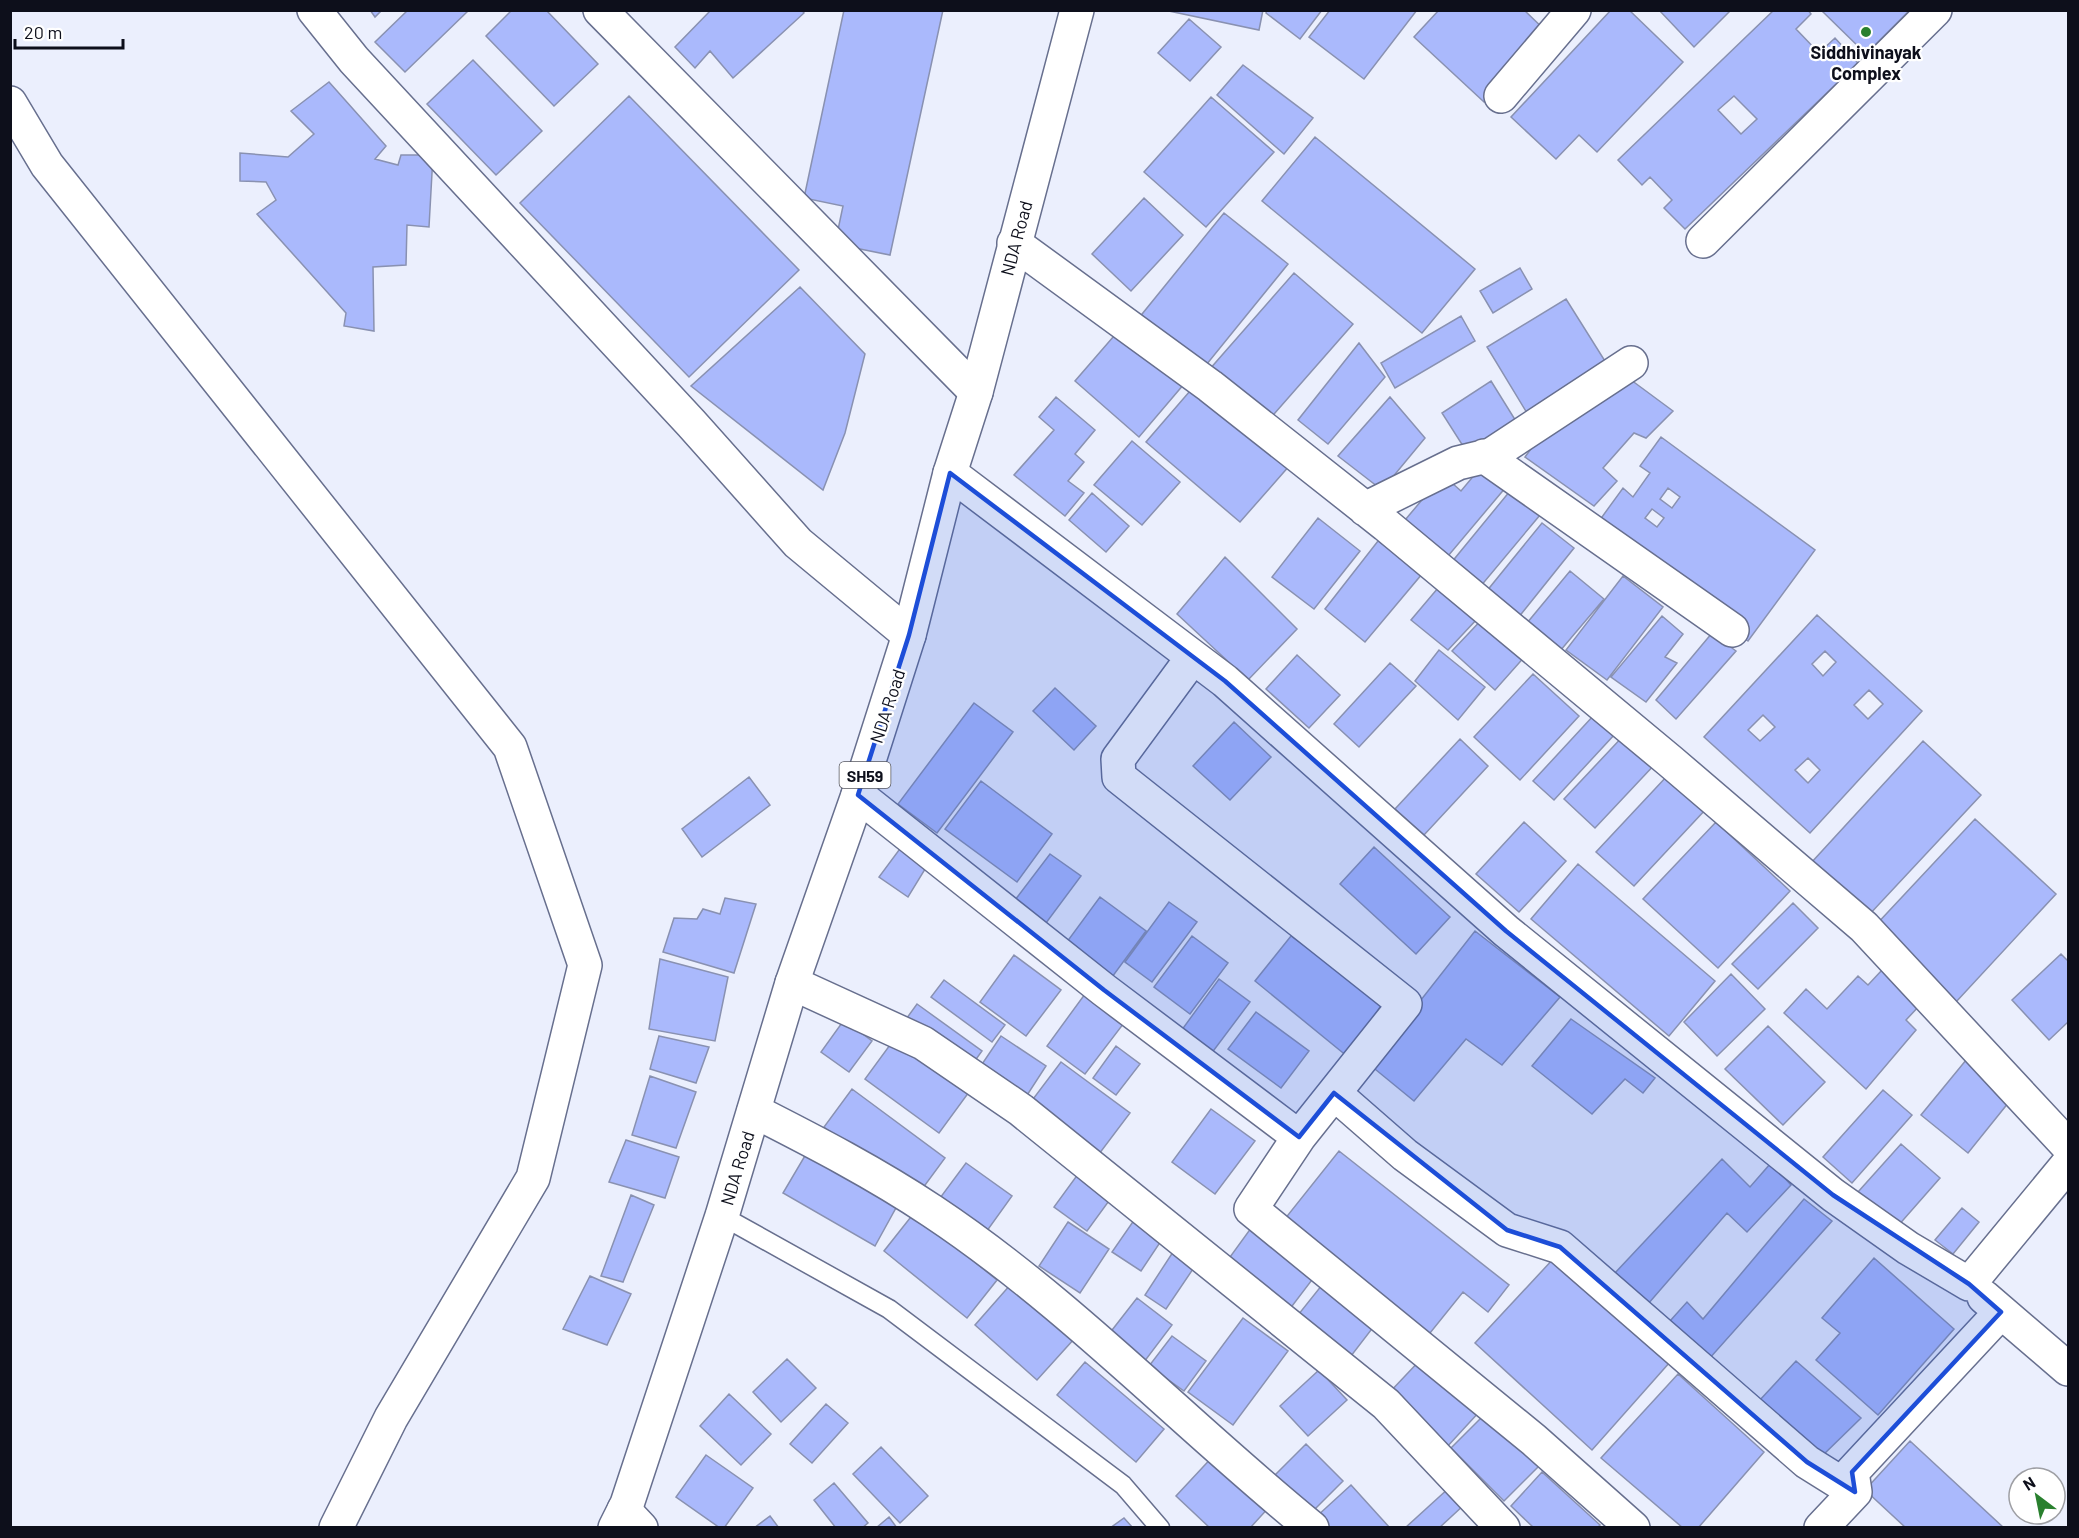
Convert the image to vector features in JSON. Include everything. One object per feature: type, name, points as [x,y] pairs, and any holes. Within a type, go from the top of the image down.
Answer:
[{"type":"street","points":[[314,10],[354,60],[691,423],[798,543],[909,635]]},
{"type":"street","points":[[600,10],[976,392]]},
{"type":"street","name":"NDA Road","points":[[627,1522],[792,983],[858,795],[909,635],[950,473],[976,392],[1077,10]]},
{"type":"street","points":[[1501,96],[1574,10]]},
{"type":"street","points":[[1703,241],[1935,10]]},
{"type":"street","points":[[10,103],[47,165],[510,747],[585,965],[533,1178],[391,1418],[336,1527]]},
{"type":"street","points":[[1014,243],[1210,386],[1365,509],[1670,761],[1863,927],[2068,1146]]},
{"type":"street","points":[[1365,509],[1458,463],[1491,455],[1631,363]]},
{"type":"street","points":[[1484,456],[1732,630]]},
{"type":"street","points":[[950,473],[1226,681],[1506,931],[1833,1195],[1908,1248],[1969,1284],[2068,1369]]},
{"type":"street","points":[[1193,657],[1118,759],[1119,777],[1405,1004],[1299,1137],[1251,1209],[1534,1440],[1633,1527]]},
{"type":"street","points":[[858,795],[1104,990],[1299,1137]]},
{"type":"street","points":[[792,983],[923,1043],[1021,1110],[1386,1404],[1503,1527]]},
{"type":"street","points":[[1334,1093],[1405,1155],[1507,1230],[1560,1247],[1807,1462],[1855,1492]]},
{"type":"street","points":[[754,1111],[845,1157],[942,1218],[1044,1295],[1242,1471],[1312,1527]]},
{"type":"street","points":[[1969,1284],[2068,1164]]},
{"type":"street","points":[[1855,1492],[1852,1472],[2001,1312]]},
{"type":"street","points":[[1821,1527],[1855,1492]]},
{"type":"lane","points":[[722,1216],[889,1310],[1123,1485],[1160,1527]]},
{"type":"highlighted area","points":[[950,473],[1225,681],[1506,931],[1833,1195],[1969,1284],[2001,1312],[1852,1472],[1855,1492],[1807,1462],[1560,1247],[1507,1230],[1334,1093],[1299,1137],[1104,990],[858,795],[909,635]]},
{"type":"building","points":[[370,10],[382,10],[375,17]]},
{"type":"building","points":[[408,10],[469,10],[405,72],[375,42]]},
{"type":"building","points":[[512,10],[546,10],[598,64],[554,106],[486,36]]},
{"type":"building","points":[[711,10],[802,10],[804,13],[733,78],[710,51],[695,68],[675,47]]},
{"type":"building","points":[[844,10],[943,10],[890,255],[835,244],[843,206],[804,198]]},
{"type":"building","points":[[1164,10],[1263,10],[1259,30]]},
{"type":"building","points":[[1267,10],[1322,10],[1300,39],[1266,13]]},
{"type":"building","points":[[1330,10],[1417,10],[1364,79],[1309,37]]},
{"type":"building","points":[[1439,10],[1524,10],[1549,34],[1484,102],[1414,37]]},
{"type":"building","points":[[1611,10],[1629,10],[1683,62],[1597,152],[1579,135],[1556,159],[1511,117]]},
{"type":"building","points":[[1659,10],[1731,10],[1694,47]]},
{"type":"building","points":[[1774,10],[1808,10],[1811,14],[1796,29],[1819,53],[1835,38],[1858,63],[1685,229],[1664,208],[1672,200],[1650,177],[1642,185],[1618,160]],"holes":[[[1734,96],[1757,119],[1741,134],[1718,110]]]},
{"type":"building","name":"Siddhivinayak Complex","points":[[1821,10],[1910,10],[1866,54]]},
{"type":"building","points":[[1189,19],[1221,47],[1190,81],[1158,53]]},
{"type":"building","points":[[473,60],[542,131],[496,175],[427,104]]},
{"type":"building","points":[[1243,65],[1313,118],[1284,154],[1217,95]]},
{"type":"building","points":[[329,82],[386,146],[375,159],[398,165],[401,155],[433,155],[429,227],[407,225],[406,265],[373,267],[374,331],[344,326],[346,313],[257,214],[276,200],[266,182],[240,181],[240,153],[288,157],[314,134],[291,111]]},
{"type":"building","points":[[629,96],[799,270],[689,377],[520,203]]},
{"type":"building","points":[[1211,97],[1274,152],[1206,227],[1144,172]]},
{"type":"building","points":[[1315,137],[1475,269],[1422,333],[1262,201]]},
{"type":"building","points":[[1144,198],[1183,235],[1131,291],[1092,254]]},
{"type":"building","points":[[1224,213],[1288,264],[1198,375],[1134,324]]},
{"type":"building","points":[[1520,268],[1532,289],[1493,313],[1480,291]]},
{"type":"building","points":[[1294,273],[1353,324],[1268,421],[1209,370]]},
{"type":"building","points":[[800,287],[865,354],[845,433],[823,490],[691,386]]},
{"type":"building","points":[[1566,299],[1610,369],[1530,418],[1487,347]]},
{"type":"building","points":[[1461,316],[1475,341],[1395,388],[1381,363]]},
{"type":"building","points":[[1120,329],[1184,384],[1139,437],[1075,381]]},
{"type":"building","points":[[1359,343],[1385,377],[1328,444],[1298,420]]},
{"type":"building","points":[[1627,377],[1673,411],[1646,438],[1634,433],[1603,468],[1617,481],[1594,506],[1525,457],[1544,431]]},
{"type":"building","points":[[1491,381],[1519,426],[1470,457],[1442,413]]},
{"type":"building","points":[[1196,384],[1290,465],[1240,522],[1146,442]]},
{"type":"building","points":[[1056,397],[1095,430],[1075,454],[1084,462],[1068,481],[1084,493],[1065,516],[1014,475],[1054,430],[1039,417]]},
{"type":"building","points":[[1390,397],[1425,438],[1382,490],[1338,456]]},
{"type":"building","points":[[1661,437],[1815,550],[1748,641],[1594,528],[1623,488],[1633,497],[1650,473],[1640,466]],"holes":[[[1668,488],[1680,497],[1672,508],[1660,499]],[[1652,509],[1664,518],[1657,527],[1645,518]]]},
{"type":"building","points":[[1132,441],[1180,482],[1142,525],[1094,485]]},
{"type":"building","points":[[1481,467],[1506,487],[1443,562],[1400,526],[1443,475],[1461,491]]},
{"type":"building","points":[[1510,491],[1540,515],[1480,587],[1451,563]]},
{"type":"building","points":[[1092,493],[1129,526],[1106,552],[1069,520]]},
{"type":"building","points":[[1318,518],[1360,551],[1314,609],[1272,577]]},
{"type":"building","points":[[1542,523],[1574,548],[1518,618],[1486,592]]},
{"type":"building","points":[[1378,541],[1422,574],[1365,642],[1325,609]]},
{"type":"building","points":[[1225,557],[1297,629],[1248,680],[1177,614]]},
{"type":"building","points":[[1570,571],[1604,599],[1560,651],[1527,623]]},
{"type":"building","points":[[1623,576],[1663,607],[1607,680],[1566,650]]},
{"type":"building","points":[[1438,588],[1477,619],[1448,650],[1411,620]]},
{"type":"building","points":[[1486,615],[1528,653],[1495,690],[1452,651]]},
{"type":"building","points":[[1817,615],[1922,711],[1810,833],[1704,737]],"holes":[[[1825,651],[1836,662],[1823,676],[1812,664]],[[1869,690],[1883,704],[1868,719],[1854,705]],[[1763,715],[1775,727],[1760,741],[1748,730]],[[1808,758],[1820,770],[1808,783],[1795,770]]]},
{"type":"building","points":[[1662,616],[1683,634],[1665,657],[1677,663],[1646,702],[1611,677]]},
{"type":"building","points":[[1712,633],[1736,651],[1676,719],[1656,700]]},
{"type":"building","points":[[1439,650],[1485,687],[1458,720],[1415,681]]},
{"type":"building","points":[[1297,655],[1340,695],[1309,728],[1266,689]]},
{"type":"building","points":[[1390,663],[1416,686],[1359,747],[1334,724]]},
{"type":"building","points":[[1533,674],[1579,716],[1520,780],[1474,737]]},
{"type":"building","points":[[1055,688],[1096,726],[1074,750],[1033,711]]},
{"type":"building","points":[[974,703],[1013,732],[937,833],[898,804]]},
{"type":"building","points":[[1594,715],[1615,734],[1554,800],[1533,781]]},
{"type":"building","points":[[1234,722],[1271,757],[1230,800],[1193,766]]},
{"type":"building","points":[[1626,733],[1657,762],[1595,828],[1564,799]]},
{"type":"building","points":[[1460,739],[1488,766],[1424,835],[1395,809]]},
{"type":"building","points":[[1923,741],[1981,795],[1868,916],[1811,863]]},
{"type":"building","points":[[1668,775],[1706,809],[1634,886],[1596,852]]},
{"type":"building","points":[[749,777],[770,805],[702,857],[682,829]]},
{"type":"building","points":[[981,781],[1052,834],[1017,882],[945,829]]},
{"type":"building","points":[[1975,819],[2056,894],[1956,1002],[1874,927]]},
{"type":"building","points":[[1524,822],[1566,861],[1519,912],[1476,874]]},
{"type":"building","points":[[1716,822],[1790,891],[1718,968],[1643,899]]},
{"type":"building","points":[[902,846],[927,866],[908,897],[879,877]]},
{"type":"building","points":[[1374,847],[1450,917],[1416,954],[1340,884]]},
{"type":"building","points":[[1050,854],[1081,876],[1046,923],[1015,900]]},
{"type":"building","points":[[1578,864],[1715,981],[1669,1036],[1531,919]]},
{"type":"building","points":[[1100,897],[1146,931],[1104,988],[1058,954]]},
{"type":"building","points":[[725,898],[756,904],[734,973],[663,952],[674,918],[697,919],[703,909],[720,914]]},
{"type":"building","points":[[1169,902],[1197,922],[1152,982],[1125,962]]},
{"type":"building","points":[[1793,903],[1818,928],[1758,989],[1732,964]]},
{"type":"building","points":[[1475,931],[1560,997],[1502,1065],[1466,1039],[1414,1101],[1370,1065]]},
{"type":"building","points":[[1192,936],[1228,963],[1190,1014],[1154,987]]},
{"type":"building","points":[[1291,936],[1382,1004],[1348,1057],[1255,981]]},
{"type":"building","points":[[2061,954],[2068,961],[2068,1022],[2049,1040],[2012,1000]]},
{"type":"building","points":[[1014,955],[1061,990],[1026,1036],[980,1002]]},
{"type":"building","points":[[660,959],[728,977],[715,1041],[649,1029]]},
{"type":"building","points":[[1882,970],[1920,1005],[1906,1020],[1916,1030],[1866,1089],[1784,1013],[1806,989],[1827,1009],[1858,976],[1868,985]]},
{"type":"building","points":[[1731,974],[1765,1009],[1717,1056],[1684,1022]]},
{"type":"building","points":[[1219,979],[1250,1002],[1211,1054],[1181,1031]]},
{"type":"building","points":[[944,980],[1005,1025],[992,1042],[931,997]]},
{"type":"building","points":[[1085,994],[1124,1023],[1085,1074],[1047,1046]]},
{"type":"building","points":[[917,1004],[982,1051],[969,1069],[904,1022]]},
{"type":"building","points":[[1256,1012],[1309,1051],[1281,1088],[1228,1049]]},
{"type":"building","points":[[1571,1019],[1655,1078],[1643,1093],[1625,1079],[1592,1114],[1532,1066]]},
{"type":"building","points":[[844,1020],[872,1041],[849,1072],[821,1052]]},
{"type":"building","points":[[1768,1026],[1825,1082],[1783,1125],[1725,1069]]},
{"type":"building","points":[[898,1034],[972,1088],[939,1133],[865,1079]]},
{"type":"building","points":[[659,1036],[709,1047],[696,1083],[650,1069]]},
{"type":"building","points":[[1001,1036],[1046,1066],[1022,1103],[976,1073]]},
{"type":"building","points":[[1116,1046],[1140,1064],[1116,1095],[1093,1078]]},
{"type":"building","points":[[1971,1054],[2017,1092],[1968,1153],[1921,1115]]},
{"type":"building","points":[[1061,1062],[1130,1113],[1096,1158],[1027,1107]]},
{"type":"building","points":[[650,1076],[696,1092],[676,1148],[632,1135]]},
{"type":"building","points":[[852,1089],[945,1158],[917,1196],[824,1127]]},
{"type":"building","points":[[1883,1090],[1912,1115],[1852,1183],[1823,1157]]},
{"type":"building","points":[[1211,1109],[1255,1141],[1215,1194],[1172,1162]]},
{"type":"building","points":[[626,1140],[679,1157],[665,1198],[609,1182]]},
{"type":"building","points":[[1901,1144],[1940,1178],[1897,1227],[1858,1192]]},
{"type":"building","points":[[1339,1151],[1509,1285],[1488,1312],[1463,1292],[1426,1338],[1280,1225]]},
{"type":"building","points":[[806,1154],[897,1206],[875,1246],[783,1193]]},
{"type":"building","points":[[1722,1159],[1750,1187],[1771,1163],[1791,1185],[1747,1232],[1727,1213],[1648,1304],[1614,1274]]},
{"type":"building","points":[[966,1163],[1012,1196],[984,1235],[937,1202]]},
{"type":"building","points":[[1081,1170],[1114,1194],[1087,1231],[1054,1207]]},
{"type":"building","points":[[631,1195],[654,1205],[623,1282],[601,1276]]},
{"type":"building","points":[[1804,1199],[1832,1221],[1709,1359],[1670,1321],[1687,1302],[1703,1319]]},
{"type":"building","points":[[1962,1208],[1979,1222],[1953,1254],[1935,1240]]},
{"type":"building","points":[[914,1213],[997,1280],[967,1318],[884,1251]]},
{"type":"building","points":[[1139,1213],[1167,1232],[1141,1271],[1112,1252]]},
{"type":"building","points":[[1068,1222],[1109,1249],[1080,1293],[1039,1266]]},
{"type":"building","points":[[1254,1224],[1318,1272],[1286,1314],[1222,1268]]},
{"type":"building","points":[[1173,1252],[1195,1266],[1166,1309],[1145,1295]]},
{"type":"building","points":[[1555,1257],[1670,1362],[1592,1450],[1475,1343]]},
{"type":"building","points":[[1874,1258],[1954,1329],[1878,1415],[1816,1360],[1840,1333],[1822,1318]]},
{"type":"building","points":[[590,1276],[631,1294],[607,1345],[563,1329]]},
{"type":"building","points":[[1326,1280],[1378,1321],[1351,1356],[1298,1315]]},
{"type":"building","points":[[1011,1284],[1074,1339],[1037,1380],[975,1325]]},
{"type":"building","points":[[1137,1298],[1172,1325],[1144,1362],[1109,1334]]},
{"type":"building","points":[[1243,1318],[1288,1351],[1233,1425],[1188,1392]]},
{"type":"building","points":[[1172,1336],[1206,1361],[1184,1391],[1149,1366]]},
{"type":"building","points":[[1423,1357],[1480,1411],[1446,1448],[1388,1394]]},
{"type":"building","points":[[787,1359],[816,1388],[781,1422],[753,1392]]},
{"type":"building","points":[[1796,1361],[1861,1418],[1820,1458],[1759,1401]]},
{"type":"building","points":[[1085,1362],[1164,1429],[1136,1462],[1057,1395]]},
{"type":"building","points":[[1319,1370],[1347,1400],[1308,1436],[1280,1406]]},
{"type":"building","points":[[1678,1374],[1764,1452],[1698,1528],[1683,1528],[1601,1458]]},
{"type":"building","points":[[729,1394],[771,1434],[741,1465],[700,1426]]},
{"type":"building","points":[[826,1404],[848,1423],[812,1463],[790,1444]]},
{"type":"building","points":[[1487,1412],[1540,1465],[1504,1501],[1451,1448]]},
{"type":"building","points":[[1910,1441],[2004,1528],[1906,1528],[1865,1490]]},
{"type":"building","points":[[1306,1444],[1343,1481],[1310,1514],[1273,1477]]},
{"type":"building","points":[[881,1447],[928,1496],[900,1523],[853,1474]]},
{"type":"building","points":[[1216,1453],[1272,1504],[1250,1528],[1210,1528],[1176,1496]]},
{"type":"building","points":[[706,1455],[753,1488],[724,1528],[720,1528],[676,1497]]},
{"type":"building","points":[[1542,1472],[1600,1525],[1597,1528],[1534,1528],[1511,1506]]},
{"type":"building","points":[[834,1483],[868,1523],[862,1528],[836,1528],[814,1500]]},
{"type":"building","points":[[1351,1485],[1390,1528],[1326,1528],[1316,1517]]},
{"type":"building","points":[[1450,1487],[1465,1504],[1439,1528],[1405,1528]]},
{"type":"building","points":[[770,1516],[779,1528],[754,1528]]},
{"type":"building","points":[[889,1517],[897,1528],[876,1528]]},
{"type":"building","points":[[1124,1518],[1133,1528],[1110,1528]]},
{"type":"place","name":"Siddhivinayak Complex","points":[[1866,32]]}]
